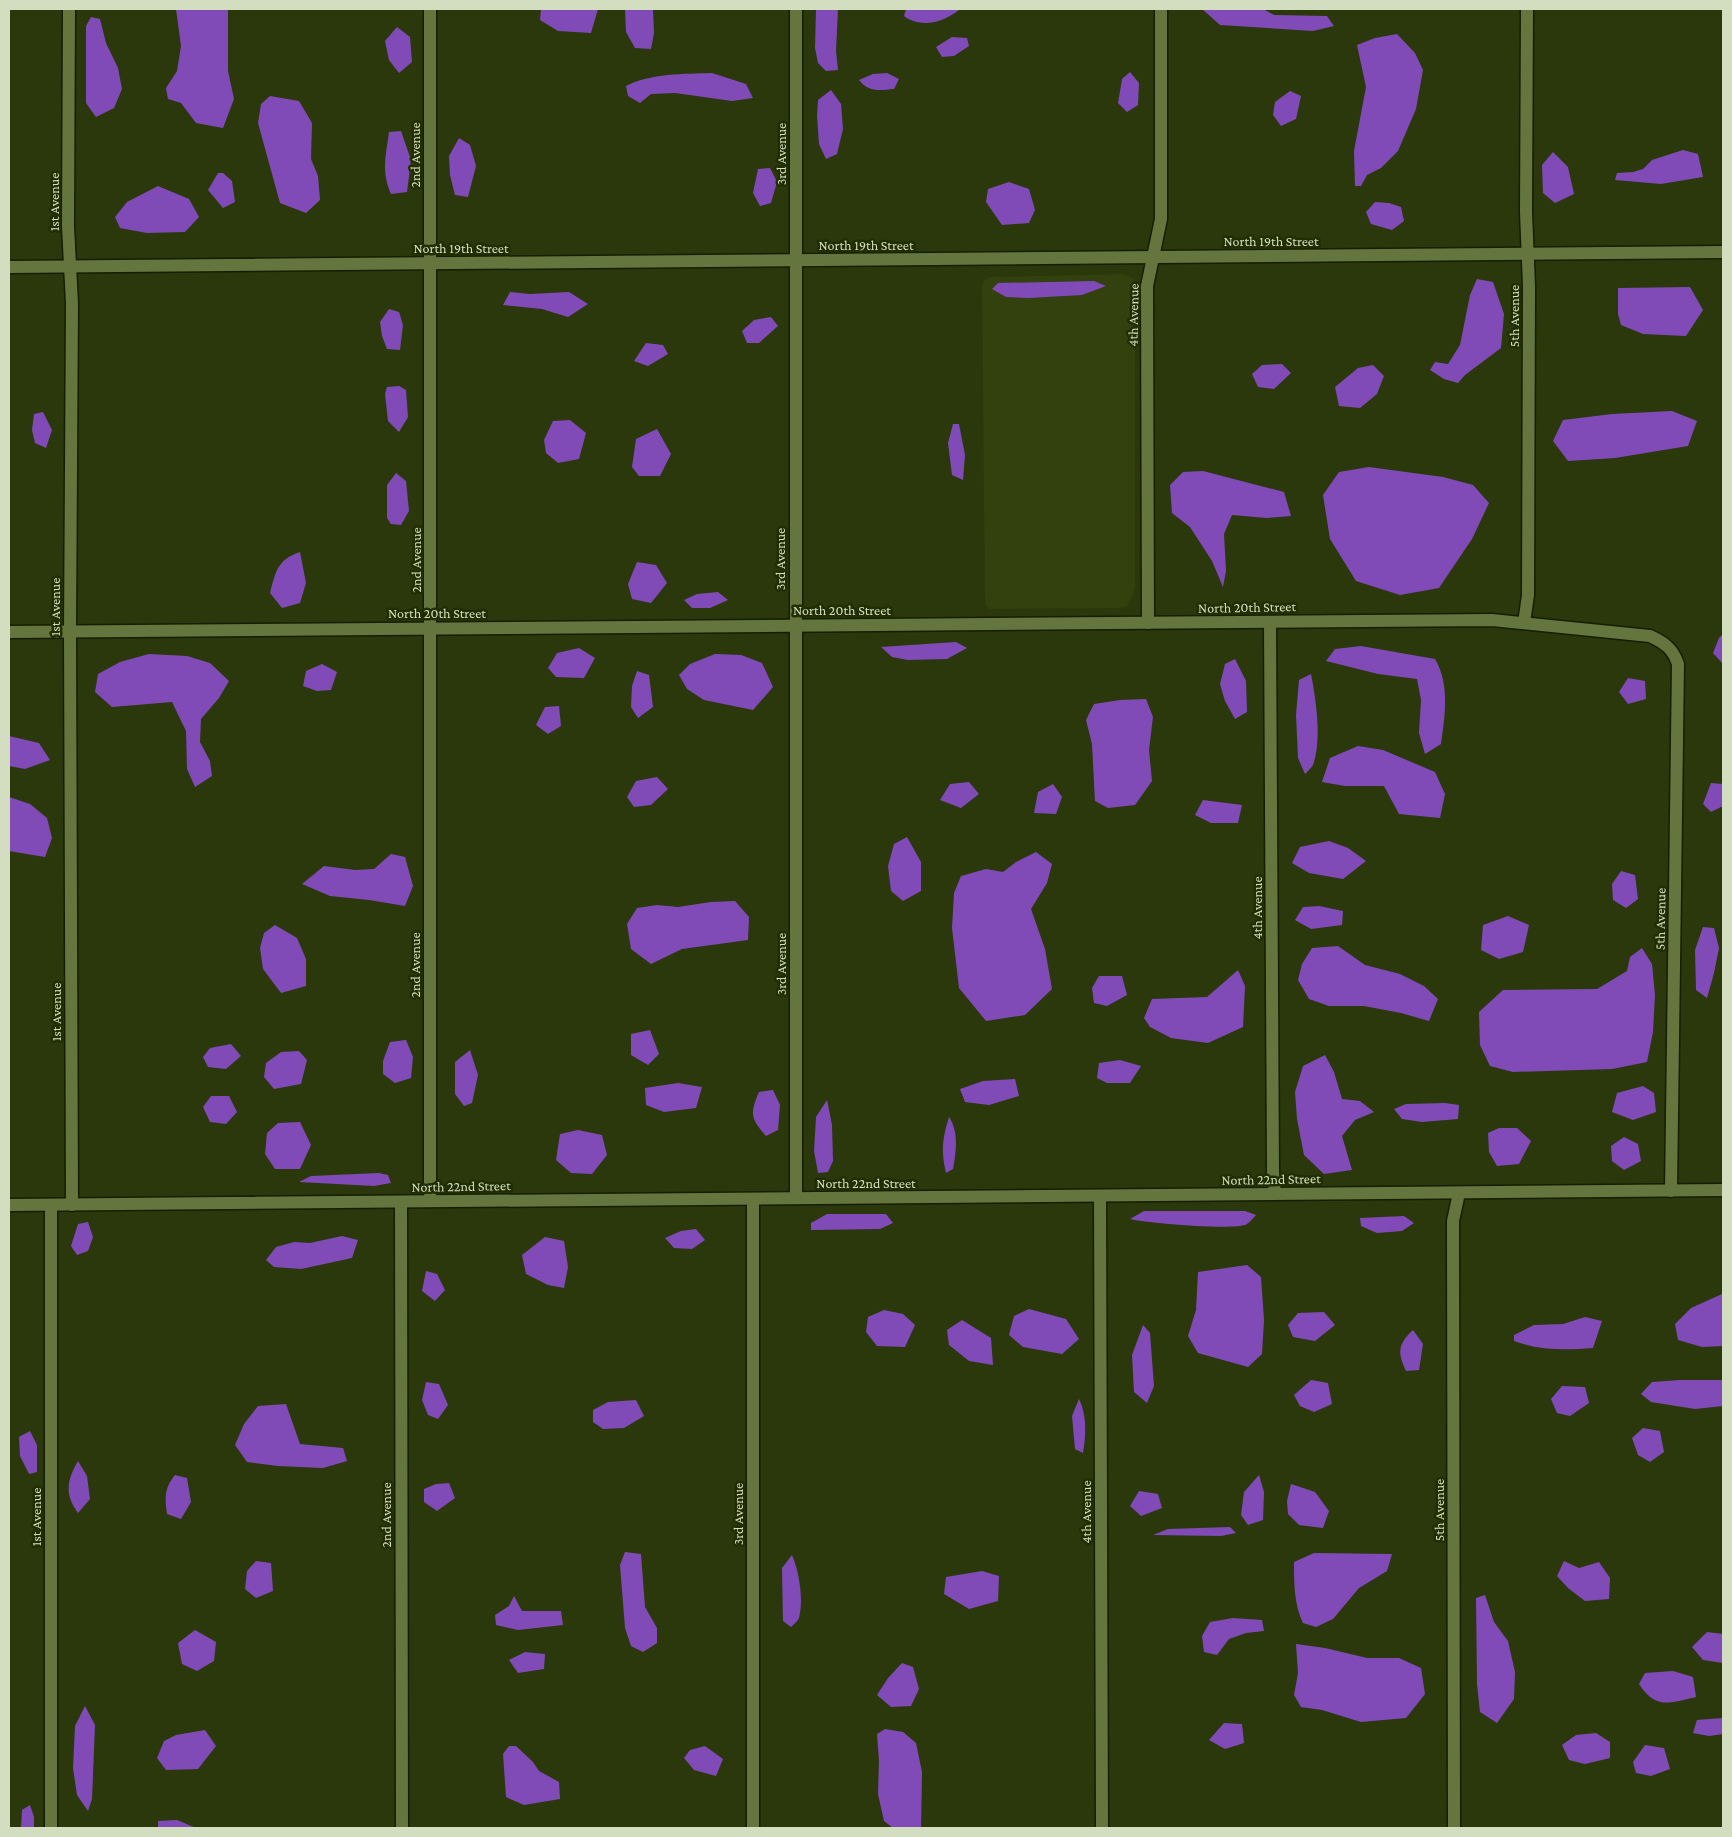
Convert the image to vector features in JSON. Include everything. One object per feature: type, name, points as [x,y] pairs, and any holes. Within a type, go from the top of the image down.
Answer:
[{"type":"street","name":"1st Avenue","points":[[69,9],[68,226],[72,304],[70,631],[72,1205]]},
{"type":"street","name":"2nd Avenue","points":[[430,9],[430,1202]]},
{"type":"street","name":"3rd Avenue","points":[[796,9],[796,1198]]},
{"type":"street","name":"4th Avenue","points":[[1148,623],[1147,286],[1161,219],[1161,9]]},
{"type":"street","name":"5th Avenue","points":[[1524,623],[1528,596],[1527,9]]},
{"type":"street","name":"North 19th Street","points":[[9,268],[1723,252]]},
{"type":"street","name":"North 20th Street","points":[[9,632],[1492,620],[1650,636],[1663,642],[1670,648]]},
{"type":"street","name":"4th Avenue","points":[[1270,622],[1273,1172],[1275,1194]]},
{"type":"street","name":"5th Avenue","points":[[1670,648],[1678,664],[1671,1191]]},
{"type":"street","name":"North 22nd Street","points":[[9,1205],[1723,1190]]},
{"type":"street","name":"5th Avenue","points":[[1454,1828],[1453,1220],[1459,1193]]},
{"type":"street","name":"4th Avenue","points":[[1100,1196],[1102,1828]]},
{"type":"street","name":"3rd Avenue","points":[[753,1199],[753,1828]]},
{"type":"street","name":"2nd Avenue","points":[[401,1202],[402,1828]]},
{"type":"street","name":"1st Avenue","points":[[51,1205],[51,1828]]},
{"type":"shaded area","points":[[176,9],[228,9],[228,71],[234,99],[223,128],[196,123],[181,103],[168,99],[166,88],[177,71],[181,46]]},
{"type":"shaded area","points":[[541,9],[598,9],[591,33],[558,31],[540,20]]},
{"type":"shaded area","points":[[625,9],[653,9],[654,33],[651,49],[635,48],[626,32]]},
{"type":"shaded area","points":[[816,9],[838,9],[836,51],[838,70],[826,71],[818,63],[815,48]]},
{"type":"shaded area","points":[[906,9],[960,9],[940,20],[925,23],[911,20],[904,16]]},
{"type":"shaded area","points":[[1202,9],[1263,9],[1274,15],[1327,16],[1334,26],[1313,31],[1220,25]]},
{"type":"shaded area","points":[[91,17],[100,19],[106,43],[118,68],[122,89],[114,108],[96,117],[86,103],[86,26]]},
{"type":"shaded area","points":[[397,27],[410,37],[412,62],[399,73],[389,60],[385,41]]},
{"type":"shaded area","points":[[1397,34],[1415,53],[1423,70],[1416,109],[1398,151],[1381,168],[1367,175],[1361,186],[1355,186],[1354,151],[1366,87],[1357,45],[1375,38]]},
{"type":"shaded area","points":[[952,37],[967,38],[969,46],[954,56],[942,57],[936,47]]},
{"type":"shaded area","points":[[1130,72],[1139,83],[1138,105],[1127,112],[1118,103],[1122,79]]},
{"type":"shaded area","points":[[712,73],[746,84],[753,98],[732,101],[675,93],[651,94],[640,103],[628,96],[626,86],[646,79],[668,75]]},
{"type":"shaded area","points":[[887,73],[899,79],[894,89],[871,89],[859,80],[873,74]]},
{"type":"shaded area","points":[[831,90],[841,104],[843,129],[837,154],[826,159],[819,144],[818,100]]},
{"type":"shaded area","points":[[1290,91],[1301,96],[1296,119],[1281,126],[1273,115],[1275,102]]},
{"type":"shaded area","points":[[270,96],[299,101],[312,123],[311,159],[318,176],[320,200],[306,213],[280,203],[258,123],[261,104]]},
{"type":"shaded area","points":[[401,131],[411,160],[407,192],[391,194],[385,171],[389,132]]},
{"type":"shaded area","points":[[459,138],[470,145],[476,166],[468,197],[455,195],[450,175],[449,156]]},
{"type":"shaded area","points":[[1683,150],[1698,154],[1703,177],[1661,184],[1615,180],[1617,173],[1643,169],[1652,160]]},
{"type":"shaded area","points":[[1553,152],[1568,167],[1574,194],[1555,203],[1543,193],[1542,165]]},
{"type":"shaded area","points":[[770,168],[777,182],[771,203],[760,206],[753,193],[758,169]]},
{"type":"shaded area","points":[[218,173],[223,173],[232,181],[235,202],[223,208],[208,190]]},
{"type":"shaded area","points":[[1009,182],[1029,189],[1035,210],[1029,223],[1002,225],[986,202],[988,189]]},
{"type":"shaded area","points":[[158,186],[189,199],[199,217],[185,232],[147,233],[120,228],[115,217],[127,202]]},
{"type":"shaded area","points":[[1375,202],[1389,203],[1401,207],[1404,221],[1392,230],[1371,224],[1366,212]]},
{"type":"shaded area","points":[[1123,274],[1133,278],[1135,287],[1135,587],[1133,595],[1126,607],[1119,608],[989,609],[985,604],[982,286],[984,281],[989,277]]},
{"type":"shaded area","points":[[1477,279],[1493,282],[1504,314],[1501,348],[1465,375],[1458,383],[1444,379],[1430,370],[1435,362],[1448,364],[1460,345],[1470,295]]},
{"type":"shaded area","points":[[1094,281],[1106,286],[1082,295],[1029,298],[1006,297],[992,289],[998,283]]},
{"type":"shaded area","points":[[1690,287],[1703,310],[1686,336],[1643,334],[1621,325],[1618,314],[1618,288]]},
{"type":"shaded area","points":[[510,292],[530,294],[569,292],[588,304],[568,317],[542,309],[503,305]]},
{"type":"shaded area","points":[[389,309],[399,312],[403,325],[400,350],[387,349],[382,336],[380,322]]},
{"type":"shaded area","points":[[771,317],[778,326],[759,343],[747,343],[742,331],[754,320]]},
{"type":"shaded area","points":[[646,343],[663,345],[668,354],[648,366],[634,361]]},
{"type":"shaded area","points":[[1282,364],[1291,373],[1274,389],[1258,387],[1252,374],[1262,365]]},
{"type":"shaded area","points":[[1373,365],[1384,376],[1377,394],[1360,408],[1339,406],[1335,387],[1358,368]]},
{"type":"shaded area","points":[[399,386],[406,390],[408,417],[399,432],[388,421],[385,394],[387,387]]},
{"type":"shaded area","points":[[1672,411],[1697,421],[1688,446],[1615,458],[1568,461],[1553,441],[1563,420],[1612,414]]},
{"type":"shaded area","points":[[43,412],[52,430],[46,448],[35,443],[32,430],[34,414]]},
{"type":"shaded area","points":[[570,420],[586,433],[579,459],[558,463],[546,453],[544,440],[553,421]]},
{"type":"shaded area","points":[[953,424],[959,424],[965,455],[963,480],[952,475],[948,443]]},
{"type":"shaded area","points":[[657,429],[671,454],[660,476],[639,476],[632,467],[636,439]]},
{"type":"shaded area","points":[[1369,467],[1443,477],[1473,485],[1489,503],[1472,539],[1439,588],[1400,595],[1356,581],[1330,539],[1323,495],[1339,472]]},
{"type":"shaded area","points":[[1203,471],[1284,492],[1291,516],[1267,518],[1232,515],[1224,534],[1226,571],[1223,587],[1212,561],[1190,527],[1172,513],[1170,485],[1183,472]]},
{"type":"shaded area","points":[[396,473],[406,481],[409,511],[401,525],[391,524],[387,518],[387,485]]},
{"type":"shaded area","points":[[300,552],[306,583],[300,603],[282,608],[270,593],[274,578],[279,567],[286,559]]},
{"type":"shaded area","points":[[637,562],[656,565],[667,583],[651,603],[632,599],[628,584]]},
{"type":"shaded area","points":[[718,592],[728,600],[710,608],[692,608],[684,600],[697,594]]},
{"type":"shaded area","points":[[1723,634],[1723,664],[1713,653],[1719,638]]},
{"type":"shaded area","points":[[956,642],[967,648],[947,659],[908,660],[892,657],[881,647]]},
{"type":"shaded area","points":[[1361,646],[1435,659],[1440,669],[1445,689],[1445,711],[1441,744],[1425,754],[1419,733],[1421,700],[1417,679],[1378,674],[1326,661],[1335,649]]},
{"type":"shaded area","points":[[579,648],[595,658],[584,678],[556,677],[548,668],[557,653]]},
{"type":"shaded area","points":[[149,654],[187,656],[210,663],[229,681],[219,698],[201,719],[200,742],[210,761],[212,776],[195,787],[187,769],[186,731],[172,702],[112,707],[95,692],[98,674],[120,662]]},
{"type":"shaded area","points":[[715,654],[741,655],[762,663],[773,687],[753,710],[704,700],[687,689],[679,675],[690,664]]},
{"type":"shaded area","points":[[1235,659],[1246,681],[1247,712],[1235,719],[1225,701],[1220,684],[1225,664]]},
{"type":"shaded area","points":[[322,664],[337,672],[331,690],[317,691],[303,686],[306,671]]},
{"type":"shaded area","points":[[637,671],[649,675],[653,707],[638,718],[631,707],[632,686]]},
{"type":"shaded area","points":[[1311,674],[1318,732],[1313,765],[1305,774],[1298,758],[1296,715],[1299,680]]},
{"type":"shaded area","points":[[1628,678],[1645,681],[1646,699],[1628,704],[1619,692]]},
{"type":"shaded area","points":[[1146,699],[1153,717],[1149,750],[1152,781],[1135,805],[1108,808],[1095,801],[1092,744],[1086,720],[1094,704]]},
{"type":"shaded area","points":[[559,706],[561,726],[548,734],[536,725],[545,707]]},
{"type":"shaded area","points":[[9,736],[39,743],[50,760],[25,769],[9,766]]},
{"type":"shaded area","points":[[1358,746],[1383,750],[1435,772],[1445,794],[1440,818],[1399,814],[1384,786],[1345,786],[1322,782],[1330,758]]},
{"type":"shaded area","points":[[657,777],[668,789],[651,805],[634,807],[627,797],[636,781]]},
{"type":"shaded area","points":[[969,782],[979,794],[961,808],[940,800],[950,784]]},
{"type":"shaded area","points":[[1711,783],[1723,784],[1723,806],[1711,812],[1703,804]]},
{"type":"shaded area","points":[[1053,784],[1062,797],[1056,814],[1034,813],[1038,792]]},
{"type":"shaded area","points":[[9,797],[30,804],[47,818],[52,838],[45,857],[9,851]]},
{"type":"shaded area","points":[[1203,800],[1242,805],[1238,823],[1211,823],[1195,815]]},
{"type":"shaded area","points":[[907,837],[921,862],[921,891],[903,901],[891,891],[888,866],[894,844]]},
{"type":"shaded area","points":[[1329,841],[1348,848],[1366,861],[1343,879],[1309,873],[1292,863],[1300,847]]},
{"type":"shaded area","points":[[1036,852],[1052,864],[1047,883],[1031,909],[1045,949],[1052,989],[1025,1015],[986,1021],[959,988],[952,928],[954,893],[961,876],[986,869],[1003,872],[1016,862]]},
{"type":"shaded area","points":[[391,854],[405,857],[413,886],[405,906],[330,896],[302,884],[324,866],[355,870],[374,869]]},
{"type":"shaded area","points":[[1621,871],[1635,875],[1638,899],[1626,908],[1613,900],[1612,884]]},
{"type":"shaded area","points":[[735,901],[749,917],[748,940],[682,949],[651,964],[631,949],[627,924],[637,908],[657,905],[678,907],[711,902]]},
{"type":"shaded area","points":[[1319,906],[1343,911],[1342,925],[1311,929],[1295,920],[1303,907]]},
{"type":"shaded area","points":[[1508,916],[1529,925],[1523,952],[1499,959],[1481,950],[1483,925]]},
{"type":"shaded area","points":[[275,925],[297,938],[306,959],[306,986],[281,993],[263,969],[260,948],[264,933]]},
{"type":"shaded area","points":[[1703,927],[1714,928],[1719,948],[1707,998],[1696,990],[1695,950]]},
{"type":"shaded area","points":[[1338,946],[1365,965],[1400,974],[1424,986],[1438,999],[1429,1021],[1364,1006],[1329,1006],[1309,999],[1298,980],[1302,964],[1312,948]]},
{"type":"shaded area","points":[[1642,948],[1652,964],[1655,995],[1653,1032],[1647,1062],[1612,1069],[1513,1072],[1490,1066],[1480,1045],[1479,1012],[1503,990],[1597,989],[1627,971],[1630,957]]},
{"type":"shaded area","points":[[1238,970],[1245,986],[1243,1027],[1208,1043],[1171,1038],[1150,1027],[1144,1018],[1152,999],[1207,997]]},
{"type":"shaded area","points":[[1099,976],[1122,976],[1127,995],[1107,1006],[1094,1003],[1092,988]]},
{"type":"shaded area","points":[[650,1030],[659,1054],[648,1065],[631,1055],[631,1034]]},
{"type":"shaded area","points":[[406,1040],[413,1057],[411,1078],[395,1083],[383,1074],[383,1061],[390,1042]]},
{"type":"shaded area","points":[[231,1044],[241,1056],[226,1069],[208,1067],[203,1057],[210,1048]]},
{"type":"shaded area","points":[[470,1050],[478,1075],[472,1103],[464,1106],[455,1094],[455,1062]]},
{"type":"shaded area","points":[[299,1051],[307,1060],[301,1084],[274,1089],[264,1077],[266,1063],[281,1052]]},
{"type":"shaded area","points":[[1325,1055],[1334,1072],[1342,1099],[1360,1101],[1374,1112],[1355,1120],[1342,1136],[1352,1170],[1324,1174],[1304,1155],[1297,1119],[1295,1092],[1303,1066]]},
{"type":"shaded area","points":[[1120,1060],[1141,1066],[1130,1083],[1107,1083],[1097,1078],[1099,1063]]},
{"type":"shaded area","points":[[1015,1079],[1019,1096],[989,1105],[965,1102],[960,1089],[983,1081]]},
{"type":"shaded area","points":[[678,1083],[702,1087],[696,1108],[664,1112],[646,1105],[645,1088]]},
{"type":"shaded area","points":[[1643,1086],[1654,1093],[1656,1112],[1633,1120],[1612,1112],[1617,1093]]},
{"type":"shaded area","points":[[773,1090],[780,1105],[778,1130],[766,1136],[754,1120],[753,1110],[759,1092]]},
{"type":"shaded area","points":[[211,1096],[229,1096],[237,1112],[226,1124],[210,1122],[203,1107]]},
{"type":"shaded area","points":[[827,1100],[832,1125],[833,1161],[828,1172],[818,1173],[814,1151],[816,1117]]},
{"type":"shaded area","points":[[1445,1103],[1459,1105],[1458,1119],[1422,1122],[1402,1119],[1394,1109],[1406,1104]]},
{"type":"shaded area","points":[[949,1117],[954,1129],[956,1149],[953,1169],[946,1173],[943,1145]]},
{"type":"shaded area","points":[[300,1122],[311,1145],[300,1169],[275,1169],[265,1154],[267,1133],[278,1123]]},
{"type":"shaded area","points":[[1499,1128],[1517,1128],[1531,1141],[1519,1164],[1497,1166],[1489,1152],[1488,1133]]},
{"type":"shaded area","points":[[578,1130],[602,1135],[607,1155],[592,1174],[571,1173],[556,1160],[560,1134]]},
{"type":"shaded area","points":[[1624,1137],[1638,1144],[1641,1161],[1624,1170],[1612,1161],[1611,1146]]},
{"type":"shaded area","points":[[379,1173],[388,1175],[391,1183],[374,1186],[299,1182],[311,1176]]},
{"type":"shaded area","points":[[1144,1211],[1245,1211],[1256,1215],[1247,1224],[1226,1227],[1171,1224],[1130,1219]]},
{"type":"shaded area","points":[[827,1214],[886,1214],[893,1223],[880,1229],[811,1230],[811,1223]]},
{"type":"shaded area","points":[[1404,1216],[1414,1223],[1402,1231],[1377,1233],[1361,1226],[1360,1218]]},
{"type":"shaded area","points":[[88,1222],[93,1237],[88,1251],[77,1255],[71,1246],[78,1224]]},
{"type":"shaded area","points":[[696,1229],[705,1240],[692,1249],[674,1248],[665,1238],[681,1231]]},
{"type":"shaded area","points":[[342,1236],[358,1240],[352,1258],[301,1269],[274,1267],[266,1260],[276,1247],[294,1242],[310,1243]]},
{"type":"shaded area","points":[[545,1237],[564,1241],[568,1267],[564,1288],[548,1285],[526,1274],[522,1255]]},
{"type":"shaded area","points":[[1247,1265],[1261,1277],[1264,1320],[1262,1354],[1248,1367],[1198,1353],[1188,1336],[1196,1310],[1198,1272]]},
{"type":"shaded area","points":[[426,1271],[437,1274],[445,1290],[435,1301],[422,1291]]},
{"type":"shaded area","points":[[1722,1294],[1723,1346],[1702,1347],[1678,1340],[1675,1324],[1691,1308]]},
{"type":"shaded area","points":[[1029,1309],[1066,1319],[1079,1339],[1062,1354],[1023,1347],[1009,1335],[1014,1316]]},
{"type":"shaded area","points":[[884,1310],[903,1314],[915,1325],[905,1347],[877,1346],[866,1332],[868,1317]]},
{"type":"shaded area","points":[[1324,1312],[1335,1325],[1315,1341],[1293,1337],[1288,1325],[1298,1313]]},
{"type":"shaded area","points":[[1585,1317],[1602,1321],[1593,1348],[1544,1348],[1514,1341],[1514,1335],[1534,1325],[1563,1324]]},
{"type":"shaded area","points":[[962,1320],[991,1338],[993,1365],[969,1361],[949,1345],[947,1330]]},
{"type":"shaded area","points":[[1143,1325],[1150,1333],[1154,1386],[1147,1403],[1134,1392],[1132,1355]]},
{"type":"shaded area","points":[[1413,1330],[1423,1344],[1419,1370],[1406,1371],[1401,1359],[1400,1349],[1404,1340]]},
{"type":"shaded area","points":[[1311,1380],[1328,1383],[1332,1404],[1314,1412],[1300,1406],[1294,1395]]},
{"type":"shaded area","points":[[1723,1380],[1723,1406],[1695,1409],[1651,1402],[1641,1394],[1652,1382]]},
{"type":"shaded area","points":[[426,1382],[439,1384],[448,1405],[438,1419],[428,1415],[422,1400]]},
{"type":"shaded area","points":[[1562,1386],[1585,1387],[1589,1403],[1570,1416],[1557,1413],[1551,1399]]},
{"type":"shaded area","points":[[1079,1399],[1082,1405],[1085,1425],[1083,1453],[1075,1449],[1072,1416]]},
{"type":"shaded area","points":[[636,1400],[644,1416],[624,1428],[603,1429],[593,1422],[593,1410],[608,1402]]},
{"type":"shaded area","points":[[286,1404],[300,1444],[343,1448],[347,1461],[323,1468],[278,1466],[247,1462],[235,1445],[244,1424],[258,1406]]},
{"type":"shaded area","points":[[1643,1428],[1660,1431],[1664,1452],[1650,1462],[1638,1455],[1632,1438]]},
{"type":"shaded area","points":[[30,1431],[37,1445],[37,1472],[29,1474],[20,1456],[19,1437]]},
{"type":"shaded area","points":[[78,1461],[87,1476],[90,1499],[78,1513],[69,1493],[69,1481]]},
{"type":"shaded area","points":[[175,1475],[187,1478],[191,1502],[181,1519],[167,1514],[166,1493]]},
{"type":"shaded area","points":[[1259,1475],[1264,1492],[1263,1520],[1248,1525],[1241,1515],[1244,1492]]},
{"type":"shaded area","points":[[449,1483],[455,1498],[437,1511],[424,1502],[424,1489],[436,1484]]},
{"type":"shaded area","points":[[1291,1484],[1315,1492],[1329,1511],[1323,1528],[1299,1525],[1288,1514],[1287,1501]]},
{"type":"shaded area","points":[[1139,1491],[1158,1494],[1162,1508],[1141,1516],[1130,1506]]},
{"type":"shaded area","points":[[1230,1527],[1236,1533],[1221,1536],[1153,1535],[1168,1529]]},
{"type":"shaded area","points":[[625,1552],[641,1554],[645,1607],[657,1628],[657,1643],[643,1652],[631,1646],[625,1628],[620,1565]]},
{"type":"shaded area","points":[[1314,1553],[1392,1554],[1387,1571],[1359,1588],[1333,1619],[1316,1627],[1303,1623],[1296,1601],[1294,1577],[1294,1562]]},
{"type":"shaded area","points":[[792,1555],[799,1577],[801,1603],[799,1618],[791,1627],[783,1621],[782,1568]]},
{"type":"shaded area","points":[[256,1561],[271,1563],[273,1591],[256,1598],[245,1589],[247,1571]]},
{"type":"shaded area","points":[[1564,1561],[1579,1568],[1599,1562],[1610,1578],[1609,1599],[1585,1601],[1568,1588],[1557,1576]]},
{"type":"shaded area","points":[[982,1571],[999,1576],[998,1601],[969,1609],[944,1594],[946,1577]]},
{"type":"shaded area","points":[[1485,1595],[1494,1622],[1508,1641],[1515,1672],[1514,1699],[1497,1723],[1480,1712],[1477,1684],[1476,1598]]},
{"type":"shaded area","points":[[514,1596],[522,1611],[561,1611],[563,1625],[518,1630],[496,1625],[495,1615],[509,1606]]},
{"type":"shaded area","points":[[1233,1618],[1262,1620],[1264,1631],[1246,1633],[1229,1639],[1217,1655],[1204,1652],[1202,1636],[1210,1622]]},
{"type":"shaded area","points":[[195,1630],[216,1642],[214,1661],[197,1671],[182,1664],[178,1643]]},
{"type":"shaded area","points":[[1707,1632],[1723,1634],[1723,1663],[1703,1660],[1692,1647]]},
{"type":"shaded area","points":[[1296,1644],[1325,1648],[1367,1658],[1399,1658],[1421,1668],[1425,1694],[1406,1718],[1361,1722],[1322,1710],[1301,1707],[1294,1695],[1298,1673]]},
{"type":"shaded area","points":[[525,1652],[545,1654],[544,1669],[518,1673],[509,1660]]},
{"type":"shaded area","points":[[902,1663],[913,1667],[919,1689],[911,1706],[891,1707],[877,1695],[888,1678]]},
{"type":"shaded area","points":[[1673,1671],[1693,1677],[1696,1697],[1671,1702],[1658,1701],[1651,1698],[1639,1684],[1645,1673]]},
{"type":"shaded area","points":[[85,1706],[95,1725],[92,1799],[88,1811],[77,1795],[73,1768],[75,1726]]},
{"type":"shaded area","points":[[1723,1718],[1723,1734],[1709,1736],[1693,1733],[1697,1720]]},
{"type":"shaded area","points":[[1224,1723],[1242,1724],[1244,1743],[1225,1749],[1209,1740]]},
{"type":"shaded area","points":[[885,1729],[903,1732],[916,1743],[922,1772],[921,1828],[893,1828],[884,1821],[878,1794],[879,1761],[877,1734]]},
{"type":"shaded area","points":[[205,1730],[216,1746],[198,1769],[166,1770],[157,1758],[164,1741],[176,1735]]},
{"type":"shaded area","points":[[1596,1733],[1610,1742],[1610,1758],[1585,1764],[1569,1760],[1562,1745],[1576,1735]]},
{"type":"shaded area","points":[[1645,1745],[1664,1748],[1670,1769],[1651,1776],[1636,1773],[1633,1762]]},
{"type":"shaded area","points":[[509,1746],[516,1746],[533,1762],[539,1771],[559,1782],[560,1799],[524,1805],[506,1797],[503,1754]]},
{"type":"shaded area","points":[[705,1746],[723,1759],[716,1776],[694,1770],[684,1758],[690,1750]]},
{"type":"shaded area","points":[[30,1805],[34,1817],[34,1828],[21,1828],[22,1810]]},
{"type":"shaded area","points":[[177,1820],[196,1828],[158,1828],[158,1821]]}]
